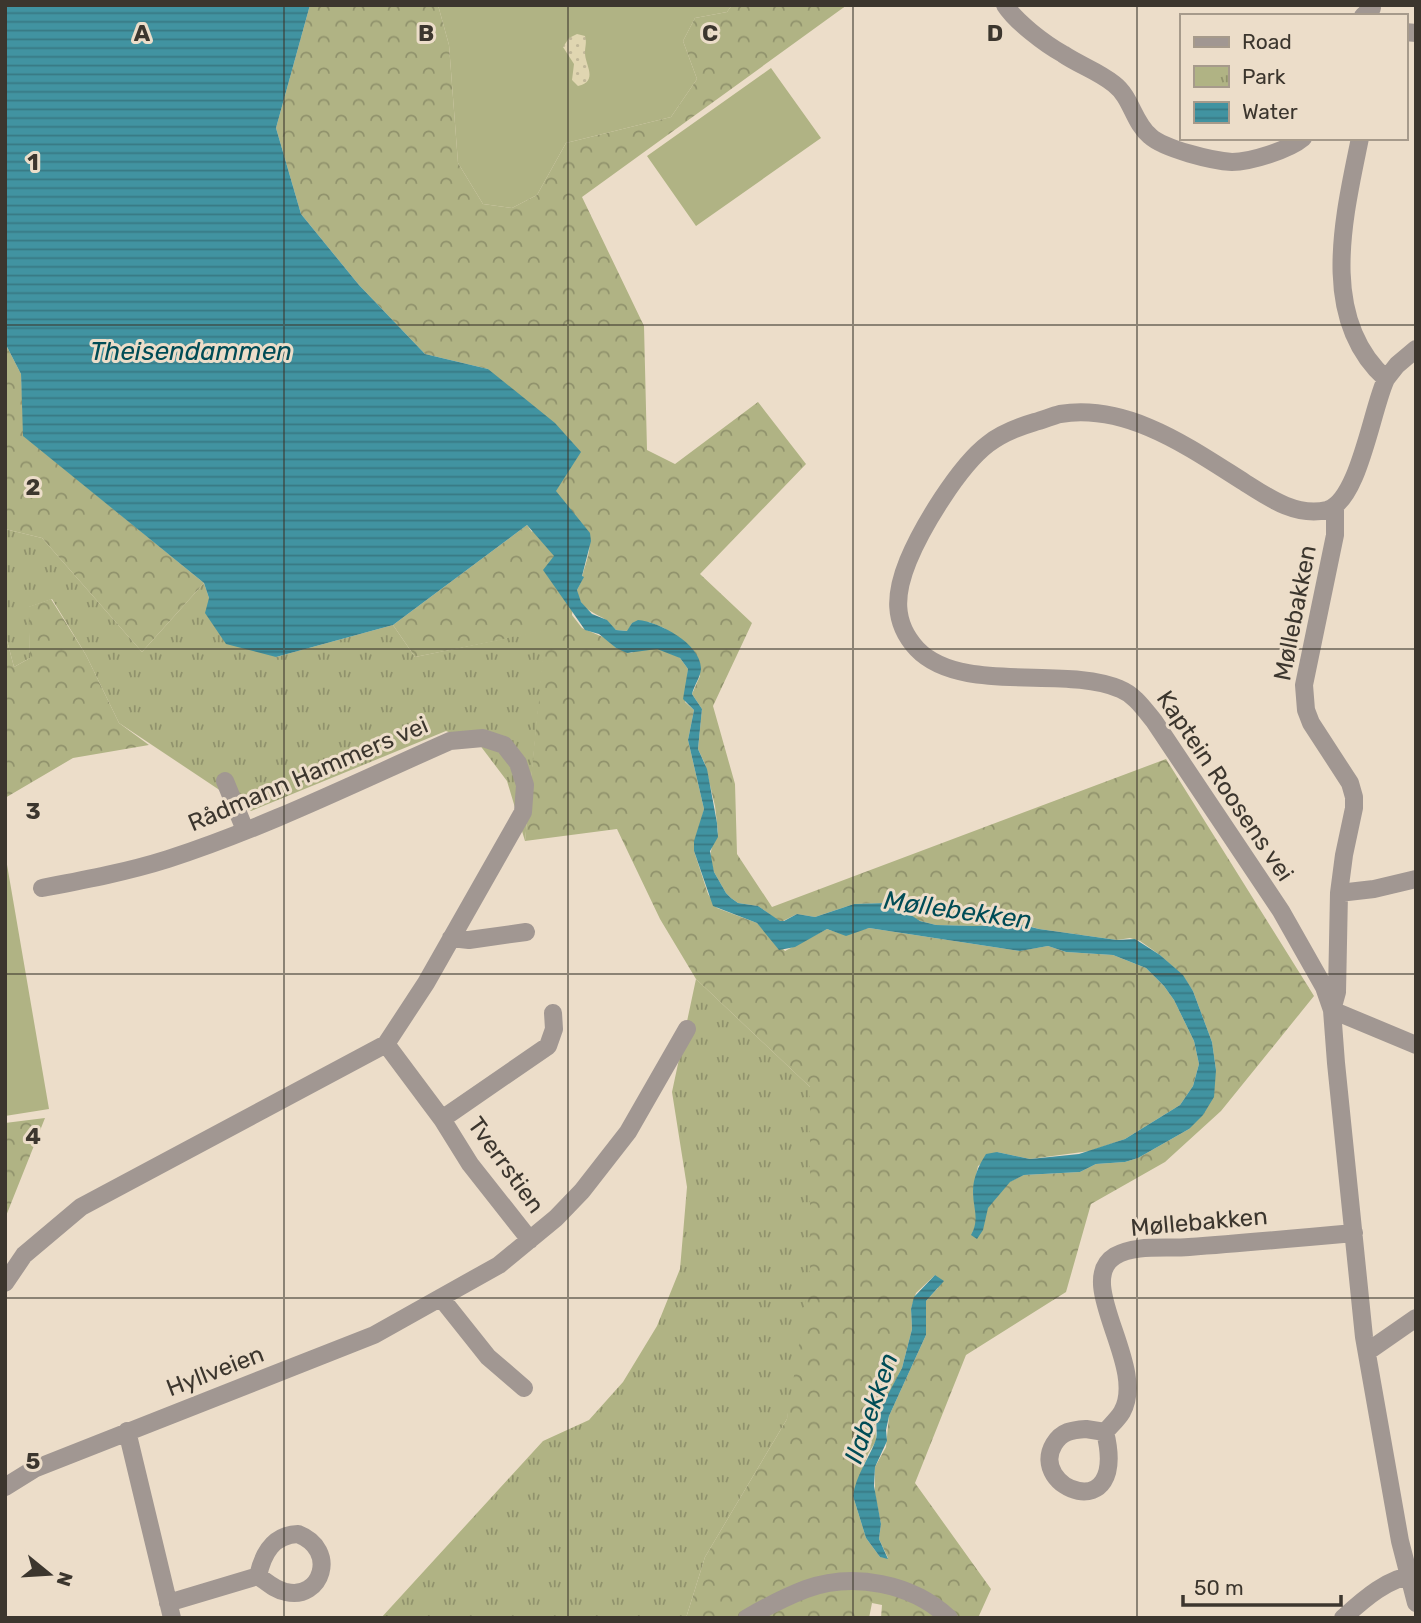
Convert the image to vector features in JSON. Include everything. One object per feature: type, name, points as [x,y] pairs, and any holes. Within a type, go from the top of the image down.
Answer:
[{"type":"street","points":[[1005,5],[1015,17],[1062,54],[1116,85],[1129,100],[1142,129],[1165,145],[1231,162],[1286,148],[1300,140]]},
{"type":"street","points":[[1360,140],[1342,247],[1342,289],[1346,310],[1357,340],[1371,365],[1386,379],[1397,365],[1416,349]]},
{"type":"street","name":"Møllebakken","points":[[1386,379],[1349,488],[1335,507],[1335,535],[1304,685],[1304,698],[1311,723],[1350,783],[1354,797],[1339,893],[1337,992],[1332,1010],[1367,1352],[1400,1541],[1412,1575],[1416,1603]]},
{"type":"street","name":"Kaptein Roosens vei","points":[[1332,1010],[1324,987],[1281,911],[1137,699],[1119,688],[1093,682],[972,673],[936,664],[917,649],[906,632],[897,614],[897,597],[910,556],[940,503],[973,459],[986,445],[1007,432],[1060,415],[1093,413],[1125,418],[1154,429],[1287,507],[1315,511],[1335,507]]},
{"type":"street","name":"Rådmann Hammers vei","points":[[5,1283],[24,1255],[81,1207],[386,1044],[426,983],[523,812],[525,785],[518,763],[504,745],[483,738],[450,741],[245,830],[167,859],[110,875],[42,888]]},
{"type":"street","points":[[225,781],[245,830]]},
{"type":"street","points":[[1339,893],[1374,889],[1416,879]]},
{"type":"street","points":[[451,938],[469,940],[526,932]]},
{"type":"street","points":[[1332,1010],[1416,1045]]},
{"type":"street","name":"Tverrstien","points":[[442,1119],[548,1045],[554,1029],[553,1013]]},
{"type":"street","name":"Hyllveien","points":[[5,1487],[34,1469],[374,1335],[499,1265],[582,1191],[628,1132],[687,1029]]},
{"type":"street","name":"Tverrstien","points":[[386,1044],[442,1119],[470,1164],[530,1240]]},
{"type":"street","name":"Møllebakken","points":[[1105,1432],[1123,1411],[1128,1380],[1101,1287],[1102,1272],[1111,1259],[1118,1254],[1141,1249],[1186,1248],[1354,1233]]},
{"type":"street","points":[[441,1298],[488,1357],[524,1388]]},
{"type":"street","points":[[1367,1352],[1416,1318]]},
{"type":"street","points":[[127,1431],[170,1611],[258,1576]]},
{"type":"street","points":[[1343,1618],[1383,1587],[1412,1575]]},
{"type":"street","points":[[747,1618],[775,1602],[808,1589],[843,1582],[877,1584],[921,1597],[949,1618]]},
{"type":"green space","points":[[310,5],[438,5],[449,45],[458,163],[483,204],[512,208],[537,195],[566,143],[671,117],[697,79],[683,41],[695,18],[727,12],[732,5],[847,5],[582,197],[644,326],[647,450],[675,464],[758,402],[806,464],[700,574],[752,623],[713,706],[735,784],[737,854],[772,907],[1166,759],[1314,996],[1221,1111],[1165,1162],[1091,1204],[1066,1292],[966,1355],[915,1483],[991,1589],[978,1618],[881,1618],[882,1605],[872,1603],[869,1618],[686,1618],[705,1557],[787,1419],[810,1087],[696,979],[660,919],[617,829],[525,841],[545,631],[415,657],[393,625],[527,525],[532,532],[556,491],[488,369],[425,354],[359,285],[301,214],[276,128]],"holes":[[[581,523],[590,542],[583,578],[577,590],[583,604],[616,630],[628,631],[632,623],[649,622],[664,628],[694,651],[700,676],[692,694],[702,709],[698,749],[705,764],[718,832],[710,857],[714,872],[731,898],[738,903],[758,906],[779,921],[797,914],[815,917],[854,904],[886,903],[920,921],[936,925],[977,926],[1000,923],[1140,941],[1183,976],[1193,991],[1212,1042],[1216,1070],[1189,1129],[1138,1158],[1125,1162],[1096,1164],[1080,1172],[1024,1175],[1009,1182],[987,1208],[971,1235],[977,1223],[973,1191],[978,1166],[997,1152],[1030,1159],[1090,1151],[1125,1139],[1180,1105],[1193,1086],[1199,1064],[1194,1041],[1174,1000],[1146,968],[1113,955],[1066,952],[1048,946],[1019,951],[869,928],[844,934],[827,929],[785,951],[757,923],[717,908],[708,894],[694,851],[704,809],[688,740],[694,710],[685,702],[688,669],[673,653],[657,649],[641,649],[631,653],[616,648],[605,638],[582,628],[572,615]],[[935,1275],[938,1288],[926,1301],[926,1335],[889,1416],[886,1447],[875,1467],[875,1494],[881,1524],[879,1539],[888,1558],[880,1557],[866,1538],[853,1496],[868,1454],[876,1441],[875,1421],[902,1368],[912,1329],[911,1309],[916,1293]]]},
{"type":"green space","points":[[438,5],[732,5],[727,12],[695,18],[683,41],[697,79],[671,117],[566,143],[537,195],[512,208],[483,204],[458,163],[449,45]]},
{"type":"green space","points":[[771,68],[821,138],[696,226],[647,156]]},
{"type":"green space","points":[[5,343],[21,374],[24,436],[204,583],[142,652],[42,538],[5,529]]},
{"type":"green space","points":[[5,529],[42,538],[142,652],[204,583],[209,598],[276,657],[393,625],[415,657],[546,630],[525,841],[507,781],[479,744],[446,731],[251,811],[119,723],[86,655],[52,599],[29,607],[30,658],[14,667],[5,633]]},
{"type":"green space","points":[[51,599],[86,655],[119,723],[149,745],[73,758],[5,798],[5,633],[14,667],[30,658],[28,607]]},
{"type":"green space","points":[[5,853],[49,1109],[5,1116]]},
{"type":"green space","points":[[696,979],[810,1087],[810,1276],[787,1419],[705,1557],[686,1618],[381,1618],[543,1441],[589,1420],[623,1382],[657,1326],[680,1269],[687,1187],[672,1092]]},
{"type":"green space","points":[[45,1118],[6,1216],[5,1216],[5,1123]]},
{"type":"sand","points":[[577,34],[585,36],[589,72],[588,80],[578,86],[572,80],[574,64],[563,47],[569,38]]},
{"type":"water","name":"Theisendammen","points":[[5,5],[310,5],[276,128],[301,214],[359,285],[425,354],[488,369],[555,423],[581,452],[556,491],[590,533],[591,541],[582,576],[584,577],[577,590],[581,602],[592,614],[607,620],[616,630],[627,631],[632,623],[638,620],[667,629],[686,642],[699,659],[701,671],[692,694],[702,709],[698,749],[707,769],[717,823],[718,837],[710,851],[714,872],[726,893],[738,903],[758,906],[780,921],[797,914],[815,917],[854,904],[886,903],[894,904],[920,921],[936,925],[1015,923],[1117,940],[1135,939],[1160,955],[1183,975],[1193,991],[1212,1042],[1216,1070],[1214,1097],[1203,1115],[1189,1129],[1138,1158],[1125,1162],[1096,1164],[1080,1172],[1024,1175],[1010,1182],[988,1208],[983,1230],[977,1239],[971,1235],[976,1219],[974,1181],[986,1154],[997,1152],[1030,1159],[1079,1154],[1125,1139],[1180,1105],[1193,1086],[1199,1064],[1194,1041],[1174,1000],[1146,968],[1113,955],[1066,952],[1048,946],[1020,951],[869,928],[846,936],[827,929],[795,947],[779,950],[757,923],[713,906],[694,851],[694,841],[704,809],[688,740],[694,710],[683,699],[688,669],[680,658],[657,649],[627,653],[599,634],[585,630],[543,570],[554,556],[527,525],[393,625],[276,657],[226,644],[205,613],[209,598],[204,583],[23,436],[21,374],[5,343]]},
{"type":"water","points":[[935,1275],[944,1281],[926,1301],[926,1335],[889,1416],[887,1441],[875,1467],[874,1486],[881,1524],[879,1539],[888,1559],[880,1557],[866,1538],[853,1496],[859,1474],[876,1439],[878,1413],[902,1368],[912,1329],[911,1309],[914,1297]]},
{"type":"water label","name":"Møllebekken","points":[[958,910]]},
{"type":"water label","name":"Ilabekken","points":[[871,1408]]}]
